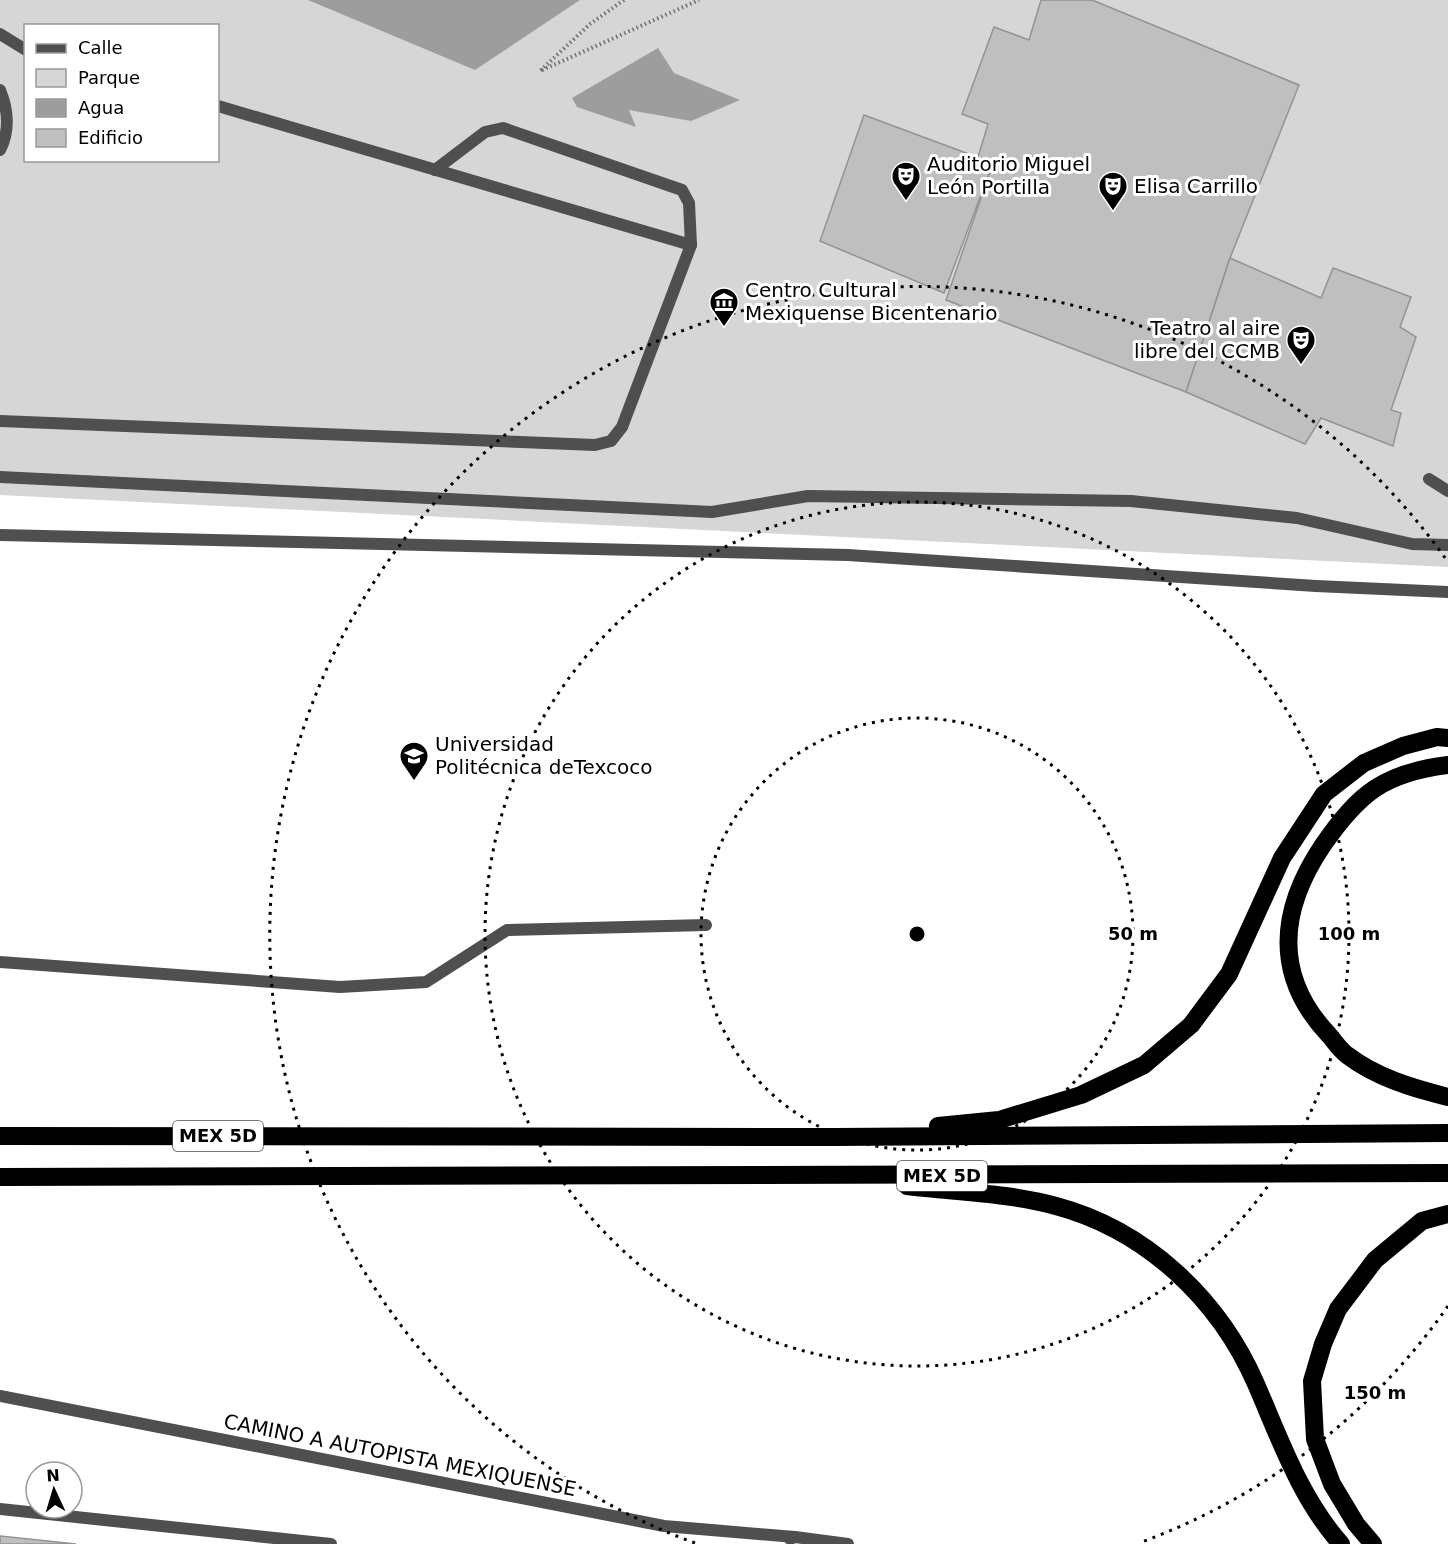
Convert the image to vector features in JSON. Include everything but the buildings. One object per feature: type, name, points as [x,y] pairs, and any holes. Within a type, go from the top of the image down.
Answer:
[{"type":"highway","points":[[835,1137],[999,1120],[1082,1095],[1144,1065],[1191,1025],[1228,974],[1282,858],[1324,794],[1364,763],[1403,746],[1437,737],[1448,738]]},
{"type":"highway","points":[[1448,765],[1418,769],[1389,779],[1348,809],[1305,871],[1288,927],[1291,975],[1310,1016],[1347,1055],[1400,1084],[1448,1097]]},
{"type":"highway","name":"MEX 5D","points":[[0,1136],[835,1137],[1448,1133]]},
{"type":"highway","name":"MEX 5D","points":[[0,1177],[825,1177],[1448,1173]]},
{"type":"highway","points":[[825,1177],[1054,1205],[1102,1221],[1187,1279],[1225,1325],[1255,1382],[1281,1447],[1323,1525],[1341,1544]]},
{"type":"highway","points":[[1373,1544],[1356,1524],[1332,1484],[1315,1438],[1312,1381],[1323,1344],[1338,1309],[1375,1260],[1422,1221],[1448,1214]]},
{"type":"street","points":[[0,34],[24,49]]},
{"type":"street","points":[[0,90],[6,108],[7,126],[0,150]]},
{"type":"street","points":[[219,106],[691,245]]},
{"type":"street","points":[[0,421],[595,445],[611,441],[622,427],[691,245],[689,203],[682,190],[503,128],[485,132],[435,170]]},
{"type":"street","points":[[0,477],[712,512],[808,496],[1131,501],[1297,518],[1412,543],[1448,545]]},
{"type":"street","points":[[1429,478],[1448,490]]},
{"type":"street","points":[[0,535],[848,555],[1316,586],[1448,592]]},
{"type":"street","points":[[0,962],[340,987],[426,982],[507,930],[706,925]]},
{"type":"street","name":"CAMINO A AUTOPISTA MEXIQUENSE","points":[[0,1396],[664,1526],[795,1537],[848,1544]]},
{"type":"street","points":[[0,1509],[331,1544]]},
{"type":"street","points":[[776,1544],[795,1537]]},
{"type":"path","points":[[624,0],[590,24],[540,71],[699,0]]},
{"type":"green space","name":"Centro Cultural Mexiquense Bicentenario","points":[[0,0],[1448,0],[1448,567],[0,495]]},
{"type":"water","points":[[308,0],[580,0],[475,70]]},
{"type":"water","points":[[658,48],[674,73],[740,100],[691,121],[629,110],[636,127],[577,107],[572,98]]},
{"type":"place","name":"Auditorio Miguel León Portilla","points":[[906,202]]},
{"type":"place","name":"Elisa Carrillo","points":[[1113,212]]},
{"type":"place","name":"Centro Cultural Mexiquense Bicentenario","points":[[724,328]]},
{"type":"place","name":"Teatro al aire libre del CCMB","points":[[1301,366]]},
{"type":"place","name":"Universidad Politécnica deTexcoco","points":[[414,782]]}]
